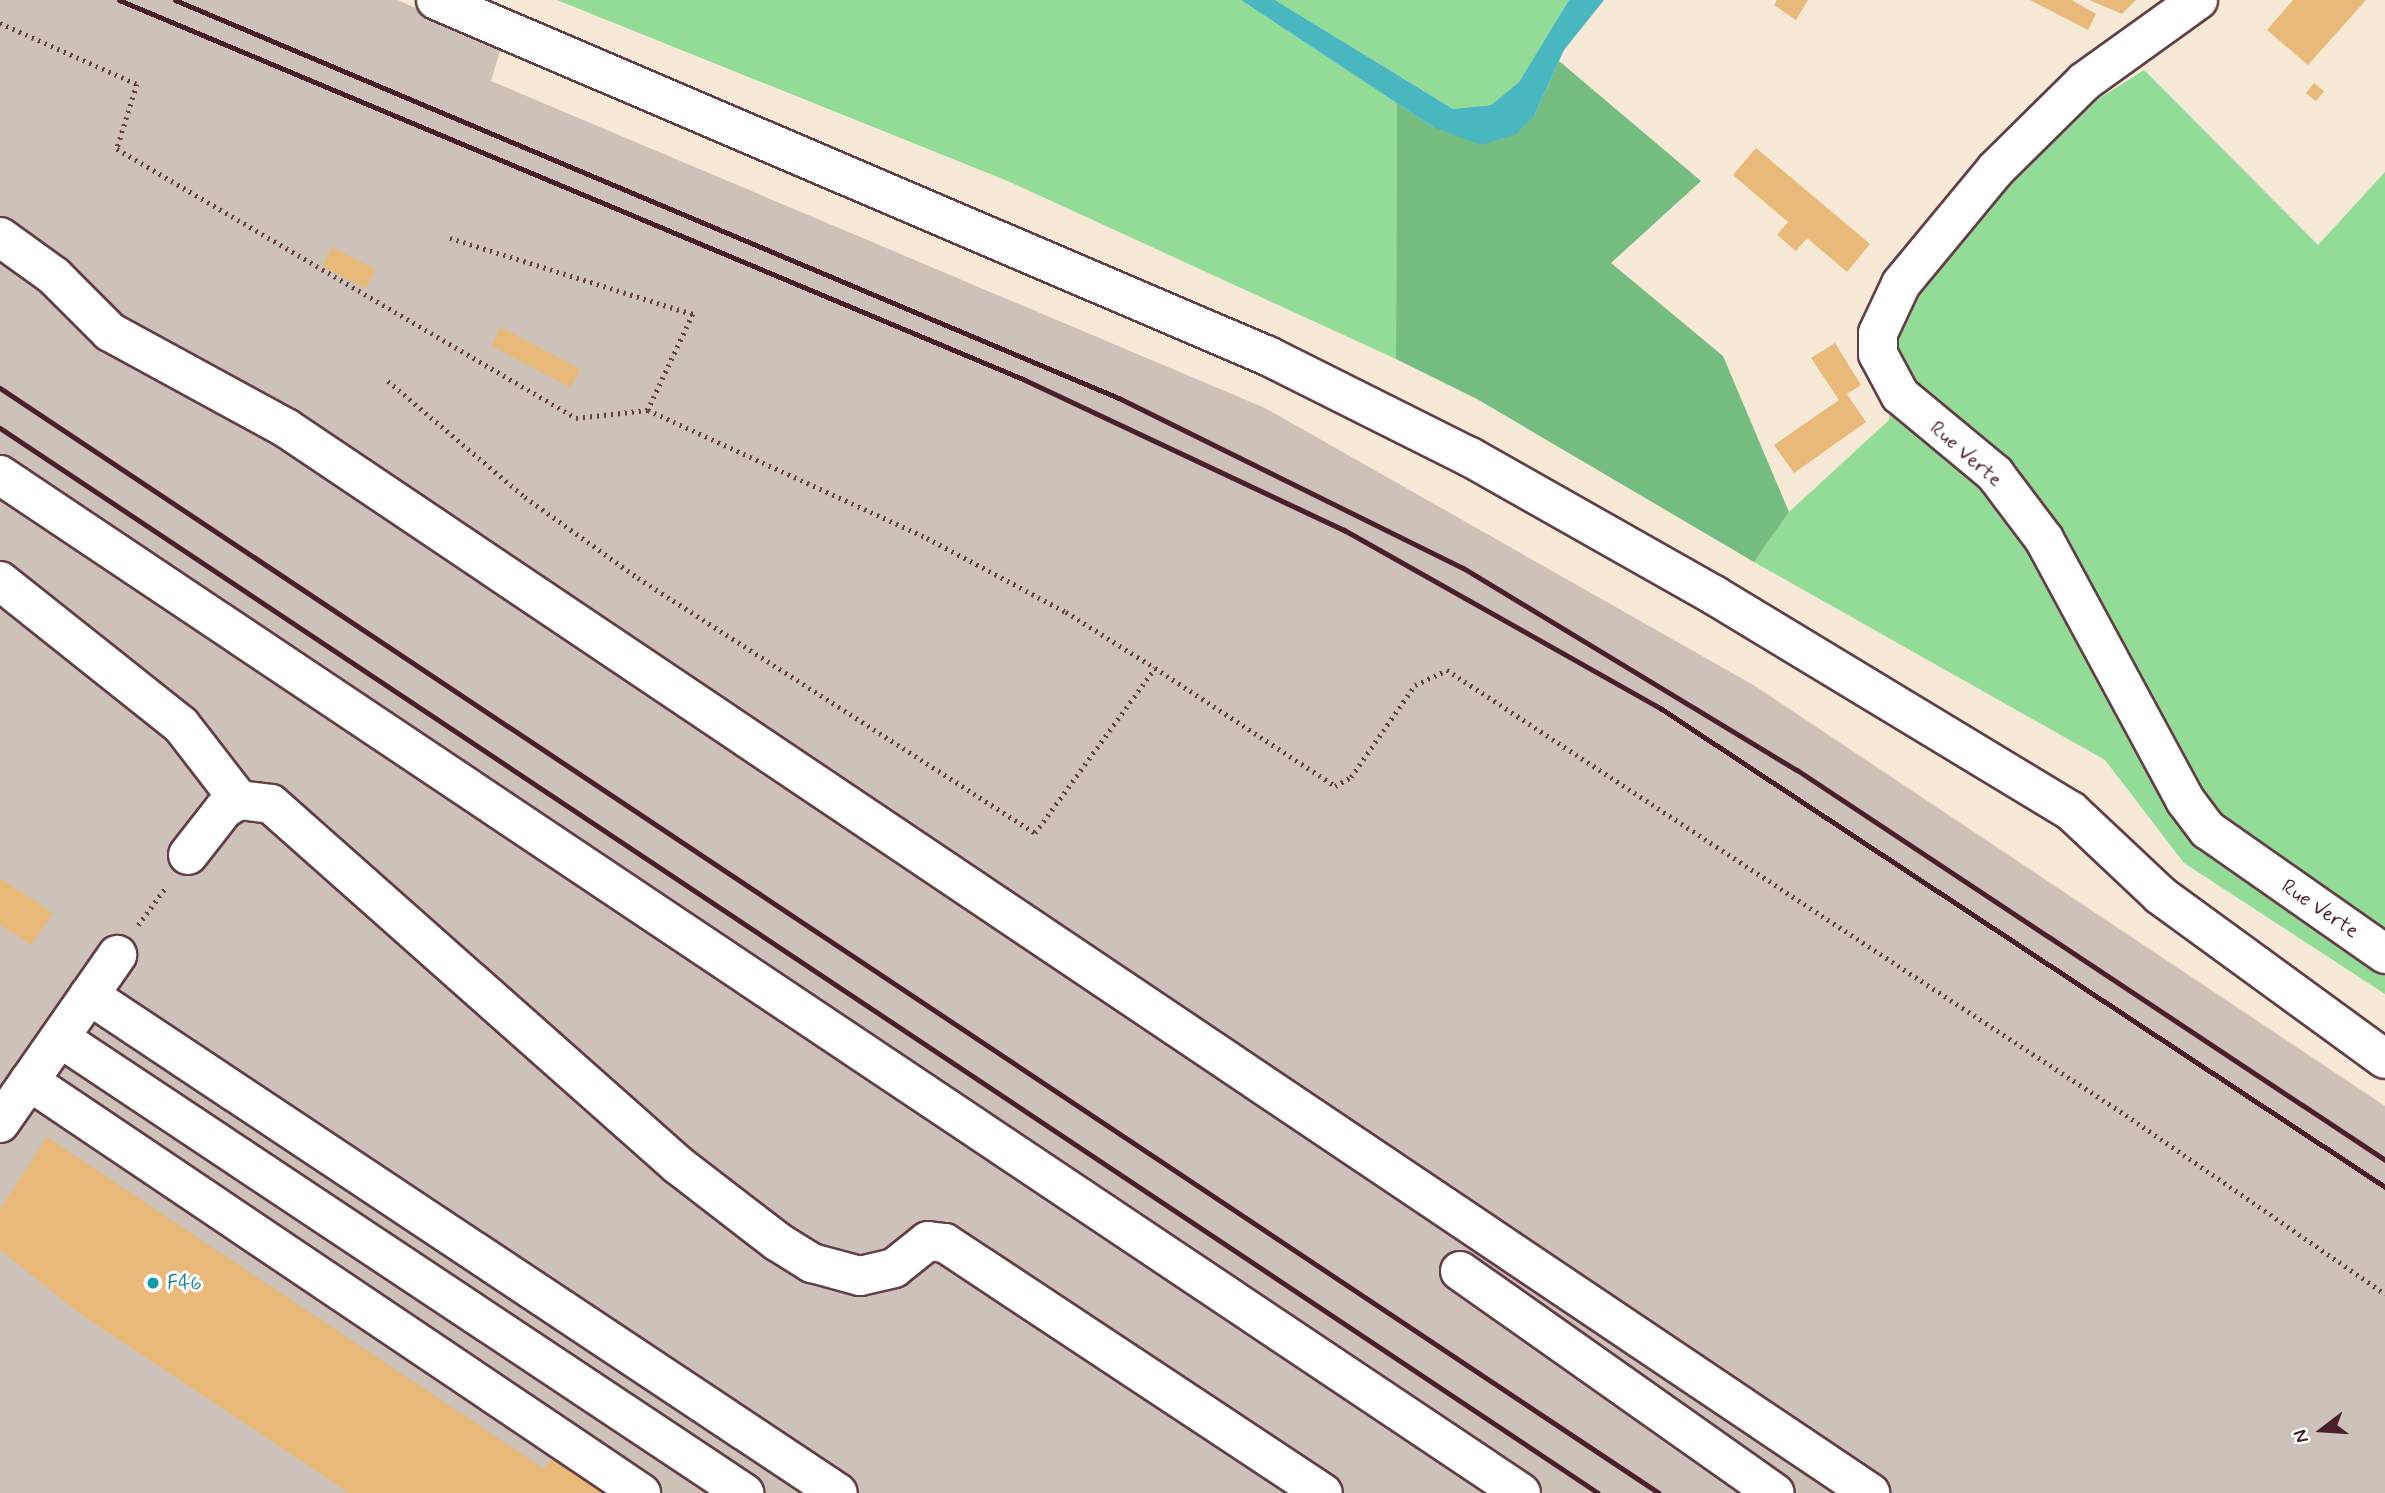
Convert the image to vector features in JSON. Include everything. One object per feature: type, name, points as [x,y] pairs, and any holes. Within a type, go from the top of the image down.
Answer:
[{"type":"street","points":[[436,0],[1268,356],[1470,457],[1714,595],[2071,811],[2160,895],[2385,1059]]},
{"type":"street","name":"Rue Verte","points":[[2198,0],[2084,82],[1996,169],[1901,284],[1878,333],[1878,354],[1900,395],[1995,474],[2037,529],[2185,800],[2208,830],[2385,954]]},
{"type":"street","points":[[0,237],[54,276],[110,332],[286,428],[1870,1493]]},
{"type":"street","points":[[0,475],[1521,1493]]},
{"type":"street","points":[[0,581],[181,725],[239,800]]},
{"type":"street","points":[[188,855],[224,809],[239,800],[271,804],[678,1165],[778,1242],[812,1263],[860,1276],[894,1268],[928,1241],[945,1243],[1322,1493]]},
{"type":"street","points":[[0,1123],[117,955]]},
{"type":"street","points":[[89,995],[838,1493]]},
{"type":"street","points":[[60,1038],[744,1493]]},
{"type":"street","points":[[29,1081],[641,1493]]},
{"type":"street","points":[[1460,1271],[1775,1493]]},
{"type":"path","points":[[0,23],[137,84],[117,149],[256,233],[576,418],[648,410],[927,538],[1066,612],[1335,786],[1351,777],[1415,685],[1447,670],[2115,1107],[2385,1294]]},
{"type":"path","points":[[450,238],[693,314],[648,410]]},
{"type":"path","points":[[388,381],[525,497],[638,578],[1035,832],[1155,668]]},
{"type":"path","points":[[117,955],[188,855]]},
{"type":"shaded area","points":[[0,0],[398,0],[501,48],[491,81],[1265,408],[1755,686],[2385,1106],[2385,1493],[0,1493]]},
{"type":"green space","points":[[557,0],[1241,0],[1397,103],[1396,359],[1010,182]]},
{"type":"green space","points":[[1275,0],[1569,0],[1519,82],[1491,105],[1453,109]]},
{"type":"green space","points":[[1559,61],[1701,181],[1611,263],[1723,356],[1789,512],[1754,562],[1477,399],[1396,359],[1397,103],[1433,127],[1535,114]]},
{"type":"green space","points":[[2144,70],[2318,245],[2385,172],[2385,994],[2184,863],[2105,760],[1754,562],[1789,512],[1889,420],[1898,318],[2059,124]]},
{"type":"water","points":[[1241,0],[1275,0],[1453,109],[1491,105],[1519,82],[1569,0],[1604,0],[1564,50],[1535,114],[1516,134],[1481,145],[1433,127]]},
{"type":"building","points":[[1777,0],[1808,0],[1796,20],[1774,5]]},
{"type":"building","points":[[2030,0],[2072,0],[2096,14],[2088,30]]},
{"type":"building","points":[[2089,0],[2136,0],[2122,14]]},
{"type":"building","points":[[2293,0],[2366,0],[2308,65],[2267,30]]},
{"type":"building","points":[[2314,83],[2324,91],[2316,101],[2306,93]]},
{"type":"building","points":[[1756,148],[1870,244],[1847,272],[1807,238],[1796,251],[1777,235],[1788,222],[1733,175]]},
{"type":"building","points":[[332,247],[376,269],[366,289],[322,267]]},
{"type":"building","points":[[501,327],[580,369],[571,388],[491,346]]},
{"type":"building","points":[[1835,343],[1861,385],[1847,394],[1866,422],[1794,473],[1774,445],[1839,400],[1811,358]]},
{"type":"building","points":[[0,878],[53,913],[31,945],[0,925]]},
{"type":"building","name":"F46","points":[[47,1137],[544,1469],[552,1457],[605,1493],[349,1493],[83,1316],[0,1250],[0,1209]]},
{"type":"railway","points":[[119,0],[1025,380],[1344,530],[1660,708],[2385,1187]]},
{"type":"railway","points":[[175,0],[1121,399],[1463,568],[1797,770],[2385,1160]]},
{"type":"railway","points":[[0,388],[1659,1493]]},
{"type":"railway","points":[[0,428],[1598,1493]]},
{"type":"place","name":"F46","points":[[153,1283]]}]
